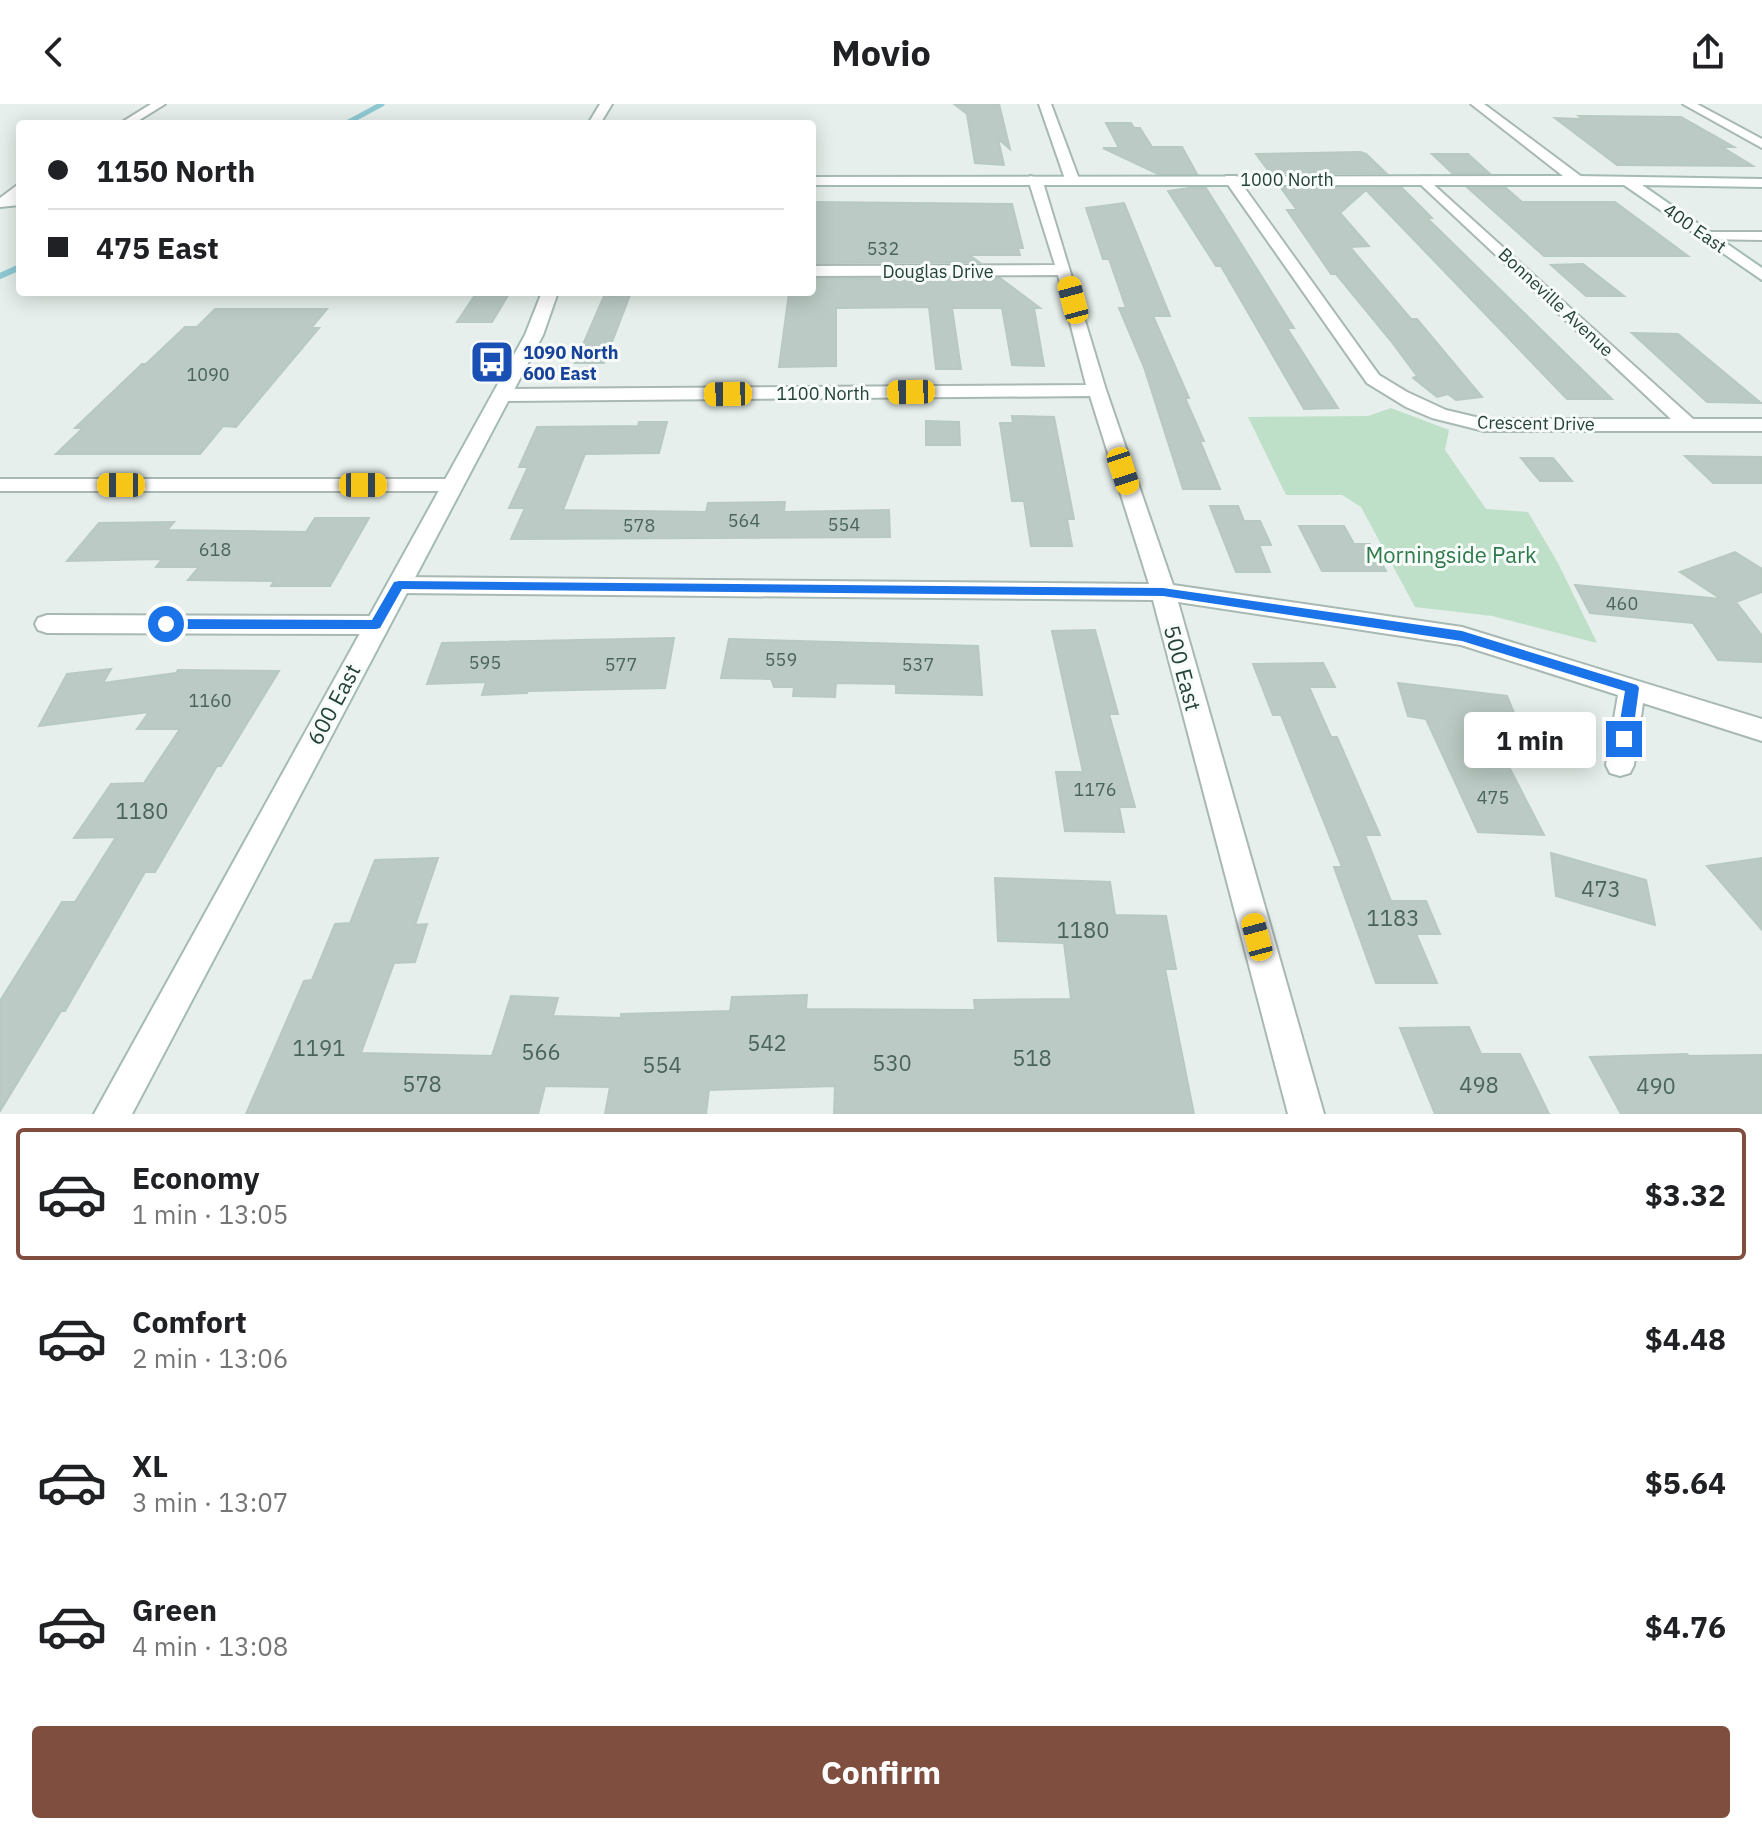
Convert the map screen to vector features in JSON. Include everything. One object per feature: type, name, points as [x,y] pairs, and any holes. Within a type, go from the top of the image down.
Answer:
[{"type":"street","points":[[132,120],[159,104]]},
{"type":"street","points":[[1045,104],[1072,179]]},
{"type":"street","points":[[1477,104],[1577,180]]},
{"type":"street","points":[[1689,104],[1762,144]]},
{"type":"street","name":"500 East","points":[[1035,179],[1097,390],[1163,592],[1306,1114]]},
{"type":"street","name":"1000 North","points":[[816,181],[1231,179],[1762,183]]},
{"type":"street","name":"Crescent Drive","points":[[1231,179],[1373,379],[1401,399],[1441,417],[1484,425],[1762,425]]},
{"type":"street","name":"Bonneville Avenue","points":[[1424,180],[1688,425]]},
{"type":"street","name":"400 East","points":[[1627,181],[1762,275]]},
{"type":"street","points":[[1706,236],[1762,236]]},
{"type":"street","name":"Douglas Drive","points":[[816,271],[1064,270]]},
{"type":"street","name":"600 East","points":[[112,1114],[502,395],[534,335],[549,296]]},
{"type":"street","name":"1100 North","points":[[502,395],[1097,390]]},
{"type":"street","points":[[0,485],[452,485]]},
{"type":"street","points":[[399,585],[1163,592],[1462,636],[1762,730]]},
{"type":"street","points":[[47,624],[376,625]]},
{"type":"street","points":[[1620,765],[1632,688]]},
{"type":"green space","name":"Morningside Park","points":[[1391,408],[1449,430],[1445,450],[1486,509],[1528,512],[1558,563],[1597,643],[1492,616],[1415,607],[1361,507],[1342,495],[1286,495],[1248,417],[1368,416]]},
{"type":"building","points":[[954,104],[999,104],[1010,149],[998,139],[1004,165],[975,163],[967,114]]},
{"type":"building","points":[[1579,116],[1681,117],[1734,147],[1722,147],[1753,166],[1617,165],[1555,118],[1583,119]]},
{"type":"building","points":[[1106,123],[1131,123],[1134,128],[1140,128],[1152,147],[1182,147],[1197,174],[1158,174],[1103,148],[1119,148]]},
{"type":"building","points":[[1360,152],[1386,173],[1270,173],[1256,154]]},
{"type":"building","points":[[1432,154],[1468,154],[1489,173],[1452,173]]},
{"type":"building","points":[[1206,188],[1294,328],[1287,328],[1338,408],[1304,409],[1221,266],[1216,266],[1168,191]]},
{"type":"building","points":[[1281,188],[1402,188],[1432,218],[1427,218],[1612,399],[1567,399],[1366,190],[1340,213],[1369,246],[1350,247],[1411,319],[1417,319],[1482,397],[1456,400],[1448,394],[1437,397],[1413,378],[1417,376],[1391,341],[1336,274],[1331,274],[1287,210],[1297,210]]},
{"type":"building","points":[[1468,188],[1506,188],[1522,202],[1615,202],[1688,256],[1544,256]]},
{"type":"building","points":[[816,202],[1012,204],[1023,248],[1018,248],[1020,255],[969,255],[979,262],[816,263]]},
{"type":"building","points":[[1124,203],[1170,316],[1153,316],[1189,398],[1185,398],[1220,489],[1183,489],[1144,367],[1119,308],[1126,308],[1109,259],[1103,259],[1086,208]]},
{"type":"building","points":[[1583,264],[1624,296],[1586,296],[1551,265]]},
{"type":"building","points":[[1000,278],[1040,308],[1034,308],[1044,366],[1012,365],[1002,308],[952,308],[961,369],[936,369],[929,307],[836,308],[836,366],[779,367],[789,296],[816,296],[816,279]]},
{"type":"building","points":[[474,296],[508,296],[492,322],[457,322]]},
{"type":"building","points":[[604,296],[630,296],[604,363],[575,363]]},
{"type":"building","points":[[215,309],[327,309],[311,328],[319,328],[236,427],[223,426],[200,454],[56,454],[83,428],[75,428],[142,364],[146,364],[185,327],[197,327]]},
{"type":"building","points":[[1632,333],[1678,334],[1761,403],[1707,402]]},
{"type":"building","points":[[1012,416],[1054,417],[1074,519],[1067,519],[1072,546],[1031,546],[1024,501],[1012,501],[1000,423],[1013,423]]},
{"type":"building","points":[[926,421],[959,422],[960,445],[926,445]]},
{"type":"building","points":[[639,422],[667,422],[659,453],[585,454],[563,510],[706,512],[708,503],[785,502],[784,512],[889,510],[890,537],[511,539],[525,508],[509,508],[528,467],[519,467],[537,427],[638,426]]},
{"type":"building","points":[[1685,456],[1762,457],[1762,483],[1713,483]]},
{"type":"building","points":[[1521,458],[1553,458],[1572,481],[1540,481]]},
{"type":"building","points":[[1210,506],[1238,506],[1244,521],[1260,521],[1271,545],[1259,545],[1270,572],[1236,572]]},
{"type":"building","points":[[315,518],[369,518],[330,586],[271,586],[274,581],[188,580],[199,567],[156,567],[162,559],[67,561],[99,523],[174,522],[167,530],[306,532]]},
{"type":"building","points":[[1299,526],[1344,526],[1354,544],[1370,544],[1386,571],[1322,571]]},
{"type":"building","points":[[1735,552],[1762,569],[1762,592],[1736,602],[1762,636],[1762,662],[1718,660],[1693,623],[1590,613],[1575,585],[1721,599],[1680,572]]},
{"type":"building","points":[[1095,630],[1118,714],[1109,714],[1135,807],[1119,807],[1124,832],[1065,831],[1056,772],[1083,772],[1052,631]]},
{"type":"building","points":[[674,638],[665,688],[482,695],[486,682],[427,684],[442,643]]},
{"type":"building","points":[[729,639],[978,646],[982,695],[896,693],[896,684],[836,683],[835,697],[793,696],[794,687],[774,687],[771,679],[721,678]]},
{"type":"building","points":[[1323,663],[1335,687],[1309,687],[1331,737],[1337,737],[1380,835],[1365,835],[1391,901],[1426,901],[1440,934],[1416,934],[1437,983],[1376,983],[1334,867],[1342,867],[1281,715],[1273,715],[1253,664]]},
{"type":"building","points":[[111,669],[103,683],[176,673],[178,670],[279,671],[221,766],[217,766],[155,872],[145,872],[65,1011],[61,1011],[0,1111],[0,1001],[62,902],[75,902],[116,837],[74,838],[111,784],[144,783],[180,729],[137,729],[149,712],[39,726],[67,674]]},
{"type":"building","points":[[1398,683],[1507,696],[1521,730],[1488,726],[1544,835],[1478,832],[1426,719],[1408,716]]},
{"type":"building","points":[[1551,853],[1646,880],[1655,925],[1556,896]]},
{"type":"building","points":[[438,858],[415,925],[427,924],[415,962],[394,963],[361,1053],[492,1056],[511,996],[558,998],[553,1016],[621,1018],[621,1014],[730,1011],[732,997],[807,995],[806,1009],[975,1010],[974,1000],[1071,999],[1064,943],[998,941],[995,878],[1110,882],[1115,915],[1166,916],[1176,969],[1165,969],[1194,1114],[834,1114],[835,1086],[709,1090],[706,1114],[605,1114],[610,1087],[545,1086],[538,1114],[246,1114],[304,981],[312,980],[335,924],[350,923],[375,860]]},
{"type":"building","points":[[1762,858],[1762,930],[1707,866]]},
{"type":"building","points":[[1469,1027],[1481,1054],[1520,1054],[1549,1114],[1435,1114],[1400,1028]]},
{"type":"building","points":[[1762,1055],[1762,1114],[1621,1114],[1590,1057]]},
{"type":"waterway","points":[[352,120],[382,104]]},
{"type":"waterway","points":[[0,276],[16,269]]},
{"type":"place","name":"1090 North 600 East","points":[[492,362]]},
{"type":"route","points":[[166,624],[376,625],[399,585],[1163,592],[1462,636],[1632,688],[1624,739]]}]
